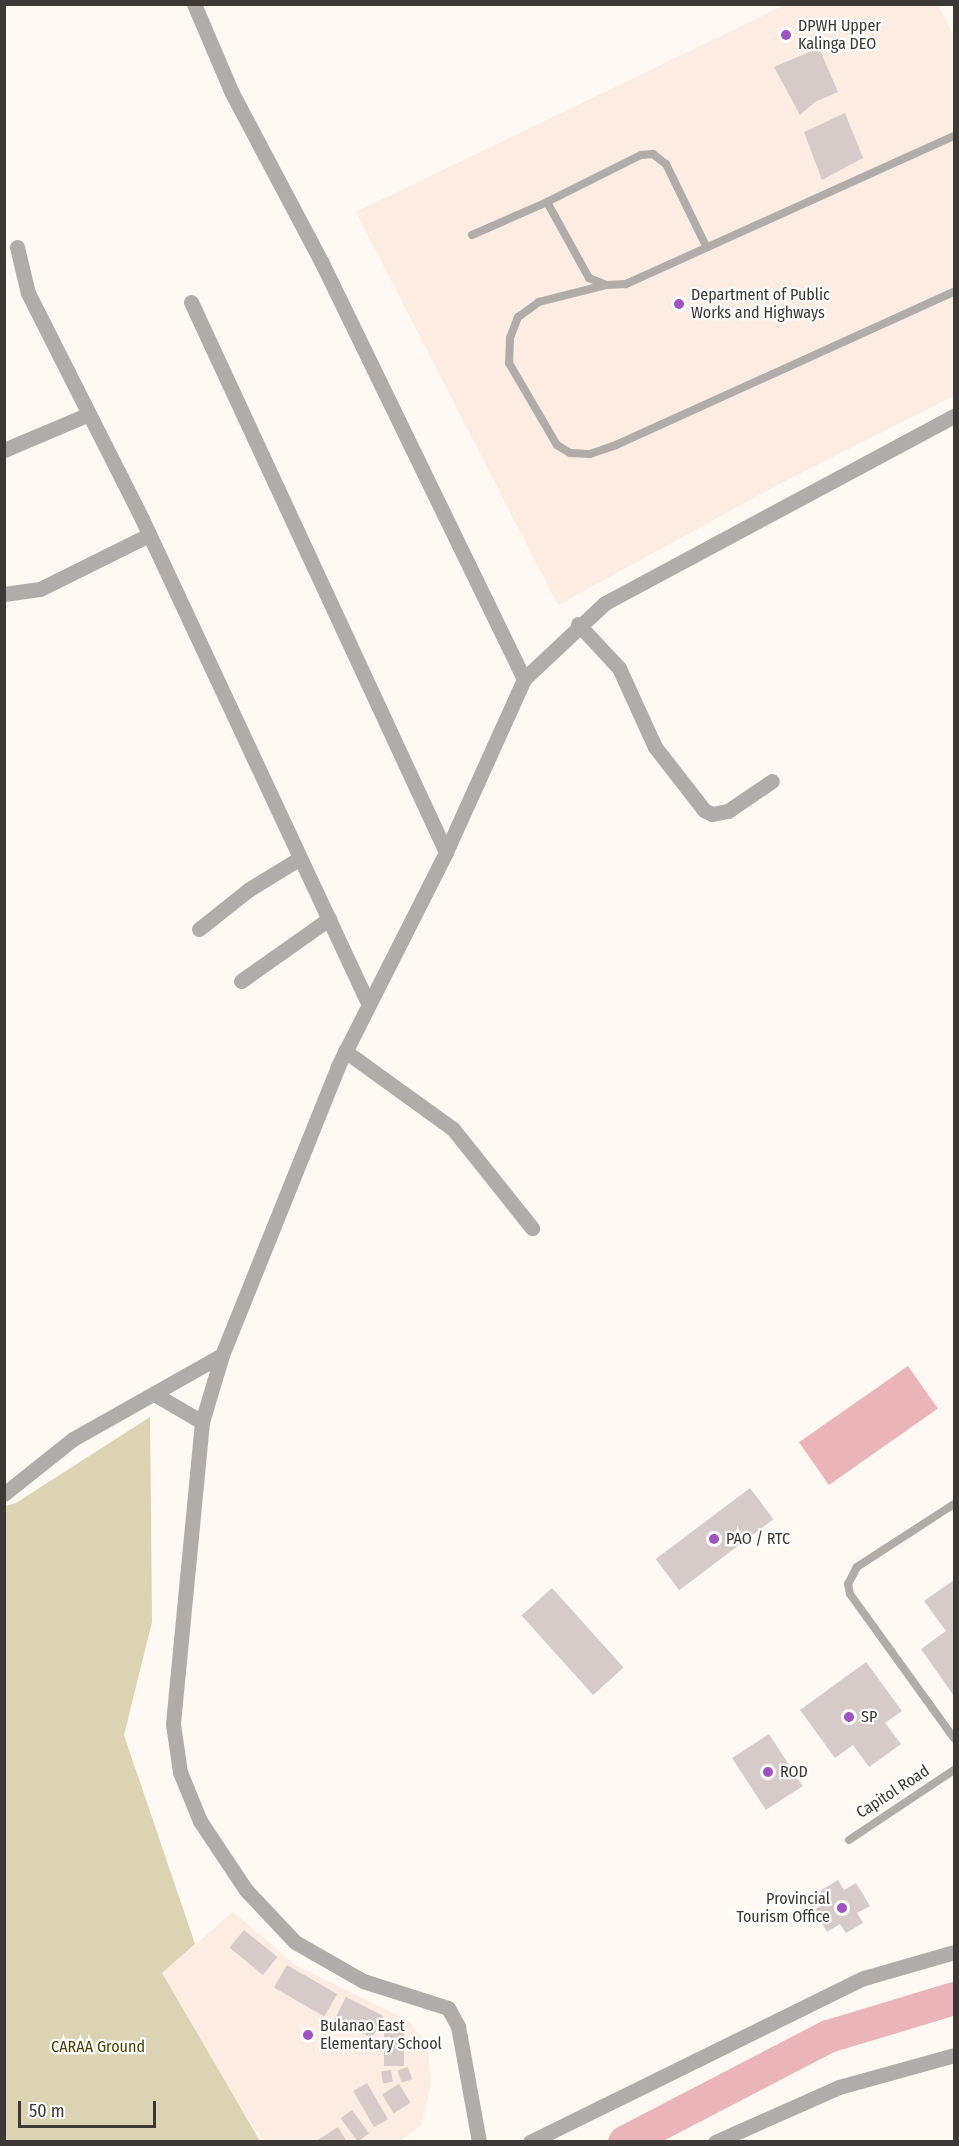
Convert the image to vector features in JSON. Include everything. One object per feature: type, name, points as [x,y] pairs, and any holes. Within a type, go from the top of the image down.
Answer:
[{"type":"street","points":[[194,4],[232,93],[326,271],[524,679]]},
{"type":"street","points":[[17,247],[28,294],[149,535],[368,1004]]},
{"type":"street","points":[[191,303],[446,852]]},
{"type":"street","points":[[4,450],[89,414]]},
{"type":"street","points":[[478,2142],[458,2026],[448,2008],[363,1981],[295,1942],[233,1870],[200,1821],[180,1772],[173,1724],[202,1422],[222,1355],[345,1051],[446,852],[524,679],[578,624],[638,583],[954,416]]},
{"type":"street","points":[[4,594],[40,589],[149,535]]},
{"type":"street","points":[[578,624],[619,668],[655,747],[704,810],[712,814],[728,811],[772,781]]},
{"type":"street","points":[[198,929],[248,890],[300,858]]},
{"type":"street","points":[[241,981],[328,919]]},
{"type":"street","points":[[345,1051],[453,1129],[532,1228]]},
{"type":"street","points":[[4,1494],[73,1439],[156,1395],[222,1355]]},
{"type":"street","points":[[156,1395],[202,1422]]},
{"type":"street","points":[[530,2142],[864,1978],[954,1952]]},
{"type":"street","points":[[715,2142],[839,2087],[954,2055]]},
{"type":"lane","points":[[954,136],[626,284],[606,285],[539,302],[519,317],[510,338],[509,363],[557,445],[570,453],[590,454],[616,445],[954,292]]},
{"type":"lane","points":[[472,235],[547,202],[640,155],[653,154],[666,164],[706,246]]},
{"type":"lane","points":[[547,202],[581,269],[606,285]]},
{"type":"lane","points":[[954,1504],[857,1568],[848,1584],[850,1594],[954,1738]]},
{"type":"lane","name":"Capitol Road","points":[[849,1840],[954,1770]]},
{"type":"shaded area","name":"Department of Public Works and Highways","points":[[785,5],[938,5],[954,36],[954,396],[781,483],[558,605],[356,212]]},
{"type":"shaded area","points":[[908,1366],[938,1409],[829,1485],[799,1442]]},
{"type":"shaded area","name":"Bulanao East Elementary School","points":[[233,1912],[295,1965],[409,2021],[428,2047],[431,2084],[421,2125],[400,2141],[264,2141],[229,2091],[162,1973]]},
{"type":"green space","name":"CARAA Ground","points":[[150,1417],[152,1622],[124,1735],[195,1944],[162,1973],[260,2141],[5,2141],[5,1506],[16,1503]]},
{"type":"building","points":[[819,48],[838,92],[815,102],[800,115],[774,67]]},
{"type":"building","points":[[845,113],[863,158],[822,180],[804,132]]},
{"type":"building","name":"PAO / RTC","points":[[750,1488],[773,1519],[679,1590],[656,1559]]},
{"type":"building","points":[[954,1580],[954,1696],[921,1649],[946,1631],[924,1601]]},
{"type":"building","points":[[552,1588],[624,1668],[593,1695],[522,1615]]},
{"type":"building","name":"SP","points":[[866,1662],[902,1711],[885,1723],[901,1744],[869,1767],[853,1745],[835,1758],[800,1710]]},
{"type":"building","name":"ROD","points":[[769,1734],[803,1786],[766,1810],[732,1758]]},
{"type":"building","name":"Provincial Tourism Office","points":[[838,1880],[844,1890],[856,1883],[870,1906],[857,1913],[863,1923],[846,1933],[840,1924],[827,1932],[814,1910],[827,1902],[820,1891]]},
{"type":"building","points":[[244,1930],[277,1957],[263,1975],[230,1948]]},
{"type":"building","points":[[287,1965],[337,1994],[324,2017],[274,1988]]},
{"type":"building","points":[[346,1997],[383,2016],[372,2038],[335,2019]]},
{"type":"building","points":[[384,2031],[404,2031],[404,2066],[384,2066]]},
{"type":"building","points":[[408,2067],[412,2079],[402,2083],[398,2070]]},
{"type":"building","points":[[391,2070],[393,2082],[383,2083],[381,2072]]},
{"type":"building","points":[[367,2083],[388,2119],[374,2127],[353,2091]]},
{"type":"building","points":[[399,2084],[411,2103],[394,2113],[382,2095]]},
{"type":"building","points":[[352,2110],[369,2133],[358,2142],[341,2118]]},
{"type":"building","points":[[338,2127],[347,2142],[315,2142]]},
{"type":"waterway","points":[[624,2142],[828,2036],[954,1998]]},
{"type":"place","name":"DPWH Upper Kalinga DEO","points":[[786,35]]},
{"type":"place","name":"Department of Public Works and Highways","points":[[679,304]]},
{"type":"place","name":"PAO / RTC","points":[[714,1539]]},
{"type":"place","name":"SP","points":[[849,1717]]},
{"type":"place","name":"ROD","points":[[768,1772]]},
{"type":"place","name":"Provincial Tourism Office","points":[[842,1908]]},
{"type":"place","name":"Bulanao East Elementary School","points":[[308,2035]]}]
